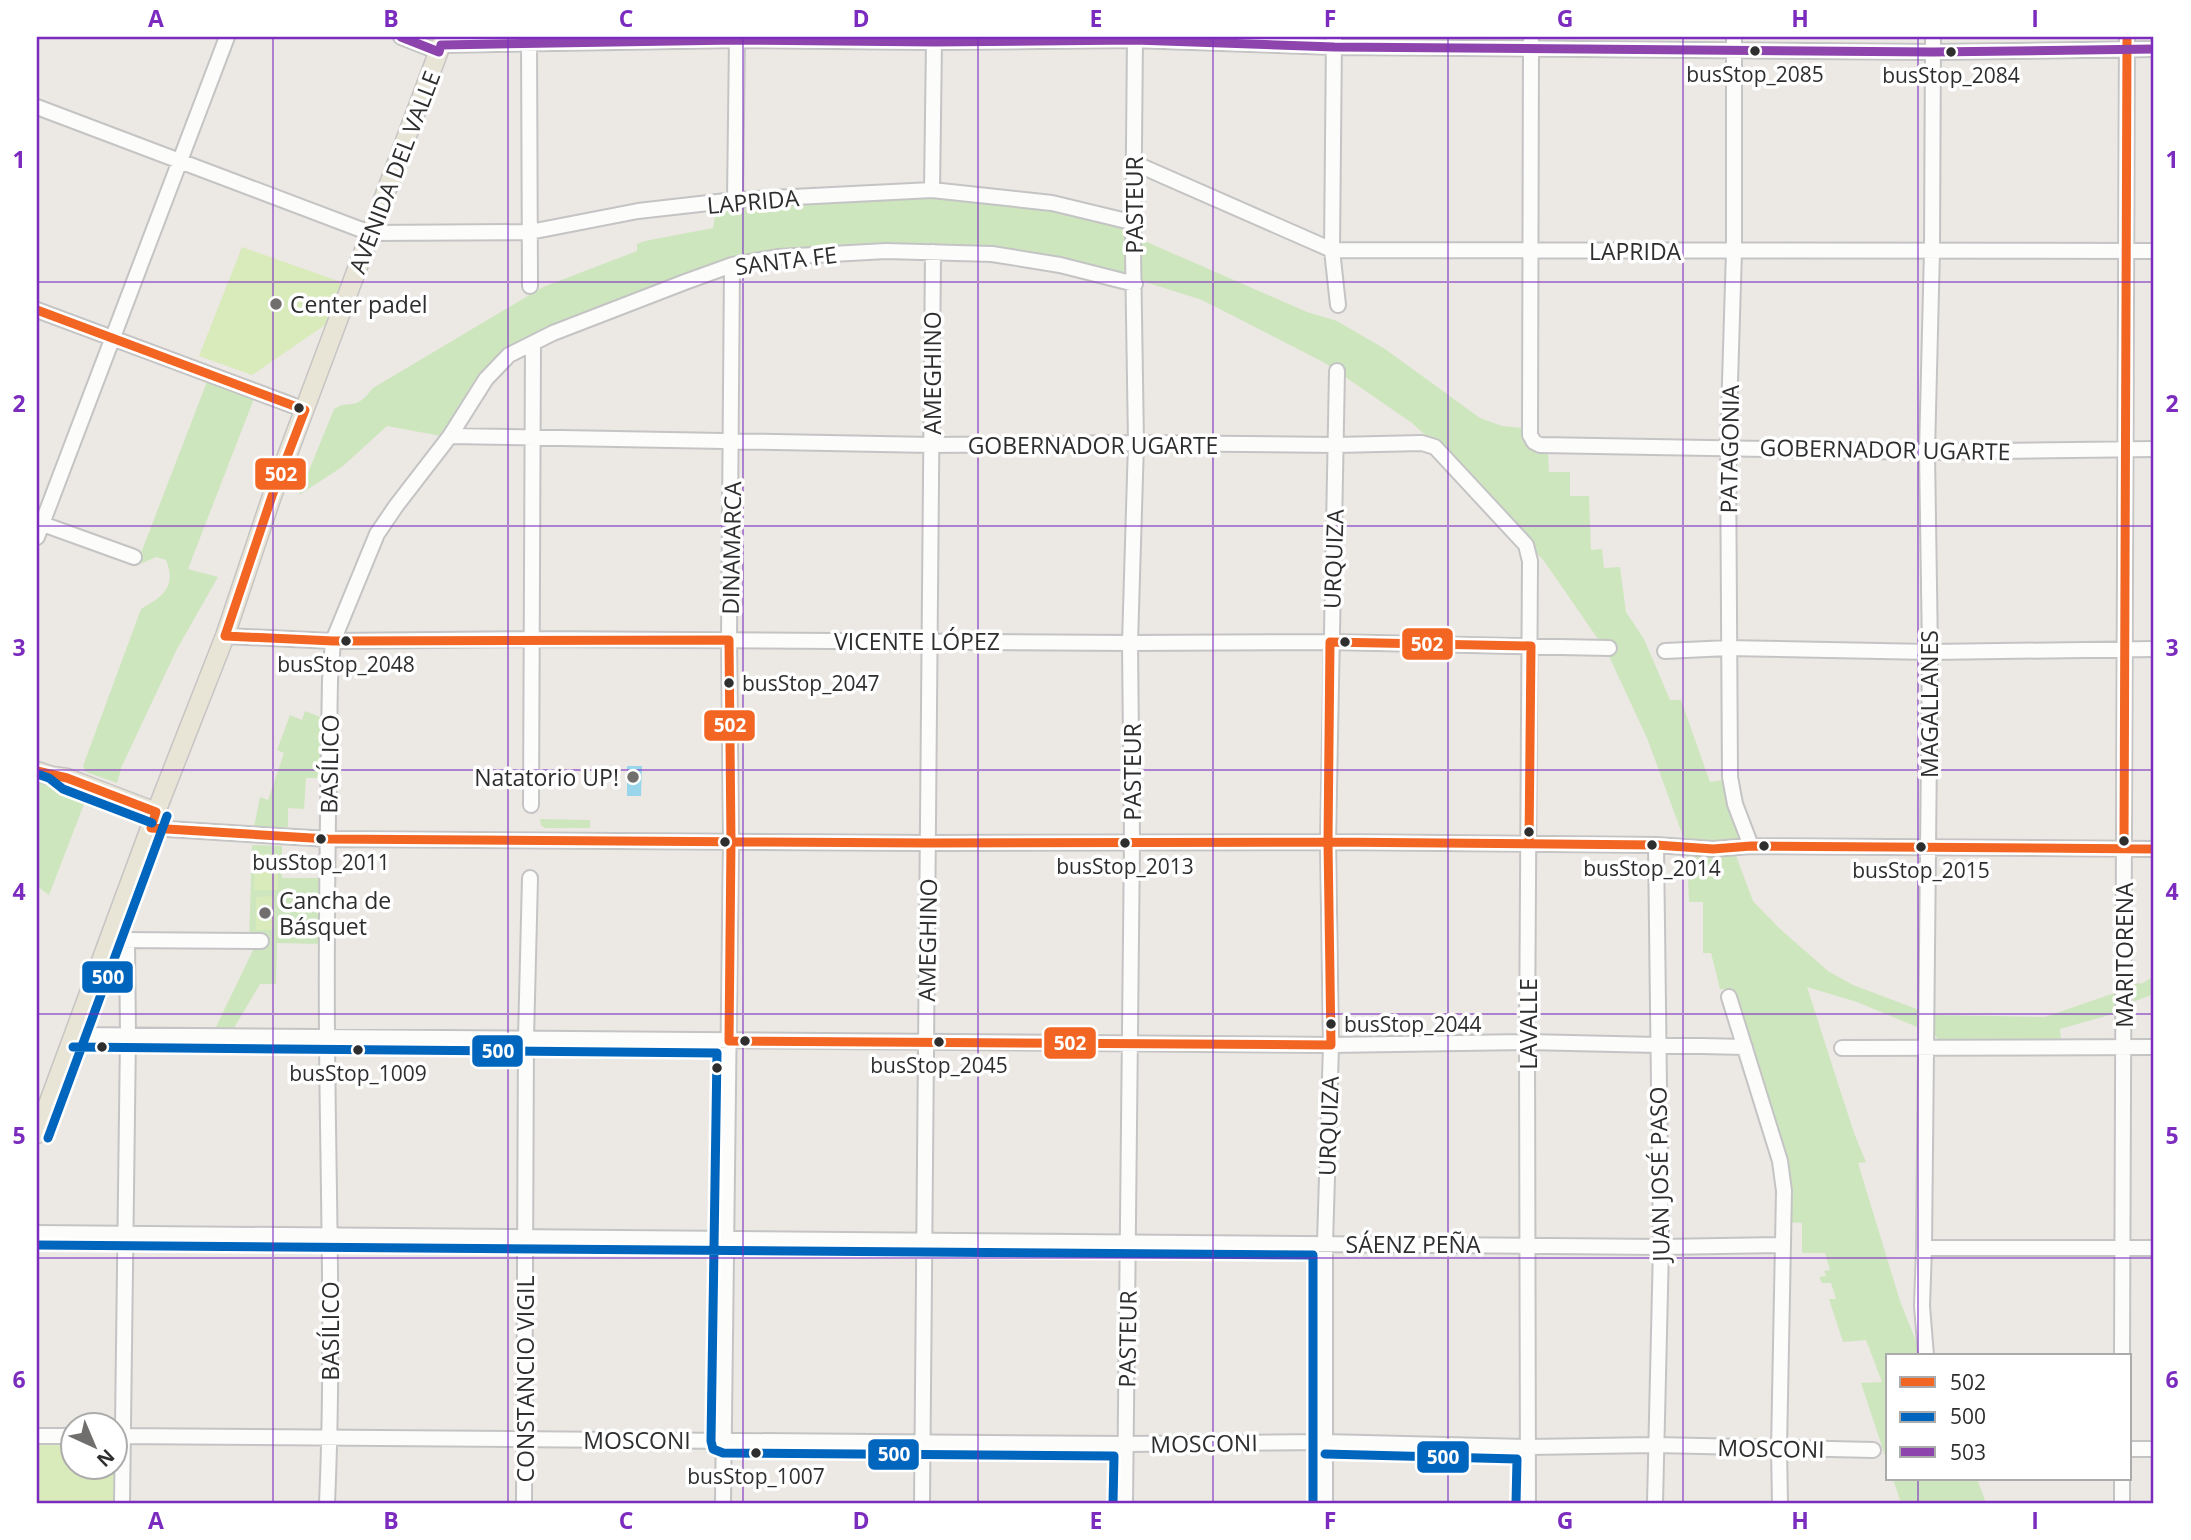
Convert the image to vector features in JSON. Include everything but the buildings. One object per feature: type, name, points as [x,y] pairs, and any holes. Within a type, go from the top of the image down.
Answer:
[{"type":"main road","name":"AVENIDA DEL VALLE","points":[[37,1134],[74,1035],[118,940],[154,820],[225,636],[272,496],[442,44]]},
{"type":"main road","points":[[37,761],[55,767],[67,778],[154,820]]},
{"type":"main road","points":[[37,771],[67,778]]},
{"type":"street","points":[[134,557],[38,527],[227,37]]},
{"type":"street","points":[[401,37],[442,44],[736,38],[934,42],[1135,39],[1531,43],[2127,43],[2154,49]]},
{"type":"street","points":[[735,200],[736,38]]},
{"type":"street","name":"PASTEUR","points":[[1125,1503],[1132,842],[1130,643],[1136,443],[1135,39]]},
{"type":"street","points":[[529,41],[530,286]]},
{"type":"street","points":[[932,190],[934,42]]},
{"type":"street","points":[[1334,42],[1332,250],[1338,305]]},
{"type":"street","points":[[1530,251],[1531,43]]},
{"type":"street","name":"PATAGONIA","points":[[1734,43],[1734,251],[1728,447],[1730,777],[1735,804],[1751,846]]},
{"type":"street","name":"MARITORENA","points":[[2122,1354],[2127,43]]},
{"type":"street","name":"MAGALLANES","points":[[1926,1354],[1922,1306],[1930,652],[1927,452],[1933,44]]},
{"type":"street","points":[[37,107],[370,233]]},
{"type":"street","name":"LAPRIDA","points":[[1134,163],[1332,250],[2154,251]]},
{"type":"street","name":"LAPRIDA","points":[[370,233],[530,232],[638,211],[735,200],[932,190],[1052,203],[1135,223]]},
{"type":"street","name":"SANTA FE","points":[[450,436],[486,379],[509,355],[565,329],[732,265],[778,257],[886,251],[992,254],[1060,265],[1135,284]]},
{"type":"street","name":"GOBERNADOR UGARTE","points":[[1530,251],[1530,435],[1539,445],[1927,452],[2154,449]]},
{"type":"street","name":"AMEGHINO","points":[[922,1503],[933,252]]},
{"type":"street","name":"DINAMARCA","points":[[723,1503],[731,841],[729,640],[732,265]]},
{"type":"street","points":[[37,310],[305,410]]},
{"type":"street","points":[[531,805],[533,343]]},
{"type":"street","name":"URQUIZA","points":[[1325,1503],[1325,1243],[1331,1045],[1328,842],[1330,642],[1337,371]]},
{"type":"street","name":"GOBERNADOR UGARTE","points":[[450,436],[932,445],[1422,443],[1435,447],[1526,545]]},
{"type":"street","name":"BASÍLICO","points":[[327,1503],[331,1237],[327,1037],[328,839],[333,641],[377,534],[450,436]]},
{"type":"street","name":"LAVALLE","points":[[1526,545],[1530,561],[1531,646],[1527,1042],[1528,1503]]},
{"type":"street","name":"VICENTE LÓPEZ","points":[[225,636],[333,641],[531,639],[1330,642],[1609,648]]},
{"type":"street","points":[[1665,651],[1728,648],[1930,652],[2154,649]]},
{"type":"street","points":[[154,820],[328,839],[928,843],[1328,842],[1656,845],[1713,849],[1751,846],[2154,849]]},
{"type":"street","name":"JUAN JOSÉ PASO","points":[[1655,1503],[1661,1247],[1656,845]]},
{"type":"street","name":"CONSTANCIO VIGIL","points":[[524,1503],[526,1038],[530,878]]},
{"type":"street","points":[[120,1410],[128,1035],[118,940],[261,941]]},
{"type":"street","points":[[1729,997],[1780,1161],[1784,1191],[1780,1503]]},
{"type":"street","points":[[74,1035],[1331,1045],[1527,1042],[1745,1047]]},
{"type":"street","points":[[1842,1048],[2154,1046]]},
{"type":"street","name":"SÁENZ PEÑA","points":[[37,1233],[1661,1247],[1782,1245]]},
{"type":"street","points":[[1924,1248],[2154,1248]]},
{"type":"street","points":[[37,1436],[60,1436]]},
{"type":"street","name":"MOSCONI","points":[[130,1436],[1126,1444],[1325,1442],[1873,1450]]},
{"type":"street","points":[[2132,1449],[2154,1449]]},
{"type":"street","points":[[121,1480],[122,1503]]},
{"type":"street","points":[[2122,1480],[2122,1503]]},
{"type":"green space","points":[[919,193],[1050,207],[1120,223],[1130,248],[1127,268],[1124,274],[997,250],[775,254],[507,349],[441,436],[387,426],[342,467],[299,495],[334,409],[359,402],[373,388],[543,287],[637,251],[637,244],[645,241],[713,228],[716,210]]},
{"type":"green space","points":[[1140,239],[1307,312],[1337,321],[1385,349],[1480,418],[1502,426],[1523,428],[1528,447],[1548,453],[1549,472],[1570,472],[1570,496],[1589,496],[1591,550],[1602,549],[1604,568],[1620,567],[1626,612],[1644,639],[1670,700],[1681,700],[1710,782],[1724,780],[1738,831],[1738,842],[1692,842],[1684,839],[1647,738],[1607,652],[1544,561],[1436,445],[1412,423],[1325,363],[1202,300],[1139,280]]},
{"type":"green space","name":"Center padel","points":[[242,247],[341,282],[325,325],[252,375],[199,356]]},
{"type":"green space","points":[[208,379],[255,396],[188,569],[218,577],[177,649],[122,766],[117,783],[86,772],[83,766],[141,609],[161,595],[168,584],[170,577],[166,560],[156,557],[136,566]]},
{"type":"green space","points":[[305,711],[325,719],[324,778],[306,778],[304,809],[288,808],[288,827],[254,827],[260,797],[268,800],[284,753],[277,750],[290,715],[302,720]]},
{"type":"green space","points":[[37,776],[88,794],[49,895],[37,886]]},
{"type":"green space","points":[[540,819],[590,820],[590,828],[545,828]]},
{"type":"green space","points":[[252,845],[282,846],[282,878],[322,878],[321,944],[277,943],[276,984],[260,984],[234,1028],[215,1029],[256,944],[249,944]]},
{"type":"green space","points":[[1687,852],[1735,853],[1753,901],[1828,971],[1853,985],[1922,1011],[1922,1029],[1857,1002],[1807,987],[1854,1133],[1866,1162],[1858,1163],[1900,1301],[1921,1354],[1886,1354],[1886,1459],[1861,1383],[1882,1382],[1866,1340],[1843,1342],[1829,1299],[1836,1299],[1831,1283],[1822,1283],[1819,1277],[1826,1276],[1824,1271],[1830,1270],[1825,1253],[1802,1253],[1802,1223],[1786,1222],[1751,1052],[1733,989],[1720,989],[1711,953],[1703,953],[1703,902],[1689,902]]},
{"type":"green space","points":[[254,854],[278,854],[278,890],[254,890]]},
{"type":"green space","name":"Cancha de Básquet","points":[[274,896],[274,930],[256,930],[256,897]]},
{"type":"green space","points":[[2154,976],[2154,994],[2133,1002],[2134,984],[2143,983]]},
{"type":"green space","points":[[2120,991],[2120,1012],[2060,1029],[2061,1040],[1938,1039],[1933,1033],[1933,1015],[2045,1017]]},
{"type":"green space","points":[[37,1444],[60,1444],[60,1480],[114,1480],[113,1503],[37,1503]]},
{"type":"green space","points":[[1893,1480],[1977,1480],[1986,1503],[1901,1503]]},
{"type":"water","points":[[627,766],[642,766],[641,796],[627,796]]},
{"type":"transit line","name":"503","points":[[401,37],[439,52],[441,45],[736,40],[1135,40],[1334,47],[1933,52],[2154,49]]},
{"type":"transit line","name":"502","points":[[2124,848],[2127,37]]},
{"type":"transit line","name":"502","points":[[37,310],[305,410],[272,496],[225,636],[333,641],[729,640],[729,1041],[1331,1045],[1328,842],[1330,642],[1531,646],[1529,844]]},
{"type":"transit line","name":"502","points":[[37,771],[67,778],[156,812],[151,828],[328,839],[928,843],[1328,842],[1656,845],[1713,849],[1751,846],[2154,849]]},
{"type":"transit line","name":"500","points":[[37,774],[49,778],[63,789],[152,823]]},
{"type":"transit line","name":"500","points":[[48,1138],[167,816]]},
{"type":"transit line","name":"500","points":[[73,1047],[717,1053],[713,1449],[723,1453],[1114,1456],[1113,1503]]},
{"type":"transit line","name":"500","points":[[37,1245],[1313,1255],[1313,1503]]},
{"type":"transit line","name":"500","points":[[1325,1454],[1517,1459],[1516,1503]]},
{"type":"place","name":"busStop_2085","points":[[1755,51]]},
{"type":"place","name":"busStop_2084","points":[[1951,52]]},
{"type":"place","name":"Center padel","points":[[276,304]]},
{"type":"place","name":"busStop_2048","points":[[346,641]]},
{"type":"place","name":"busStop_2047","points":[[729,683]]},
{"type":"place","name":"Natatorio UP!","points":[[633,777]]},
{"type":"place","name":"busStop_2011","points":[[321,839]]},
{"type":"place","name":"busStop_2013","points":[[1125,843]]},
{"type":"place","name":"busStop_2014","points":[[1652,845]]},
{"type":"place","name":"busStop_2015","points":[[1921,847]]},
{"type":"place","name":"Cancha de Básquet","points":[[265,913]]},
{"type":"place","name":"busStop_2044","points":[[1331,1024]]},
{"type":"place","name":"busStop_2045","points":[[939,1042]]},
{"type":"place","name":"busStop_1009","points":[[358,1050]]},
{"type":"place","name":"busStop_1007","points":[[756,1453]]}]
